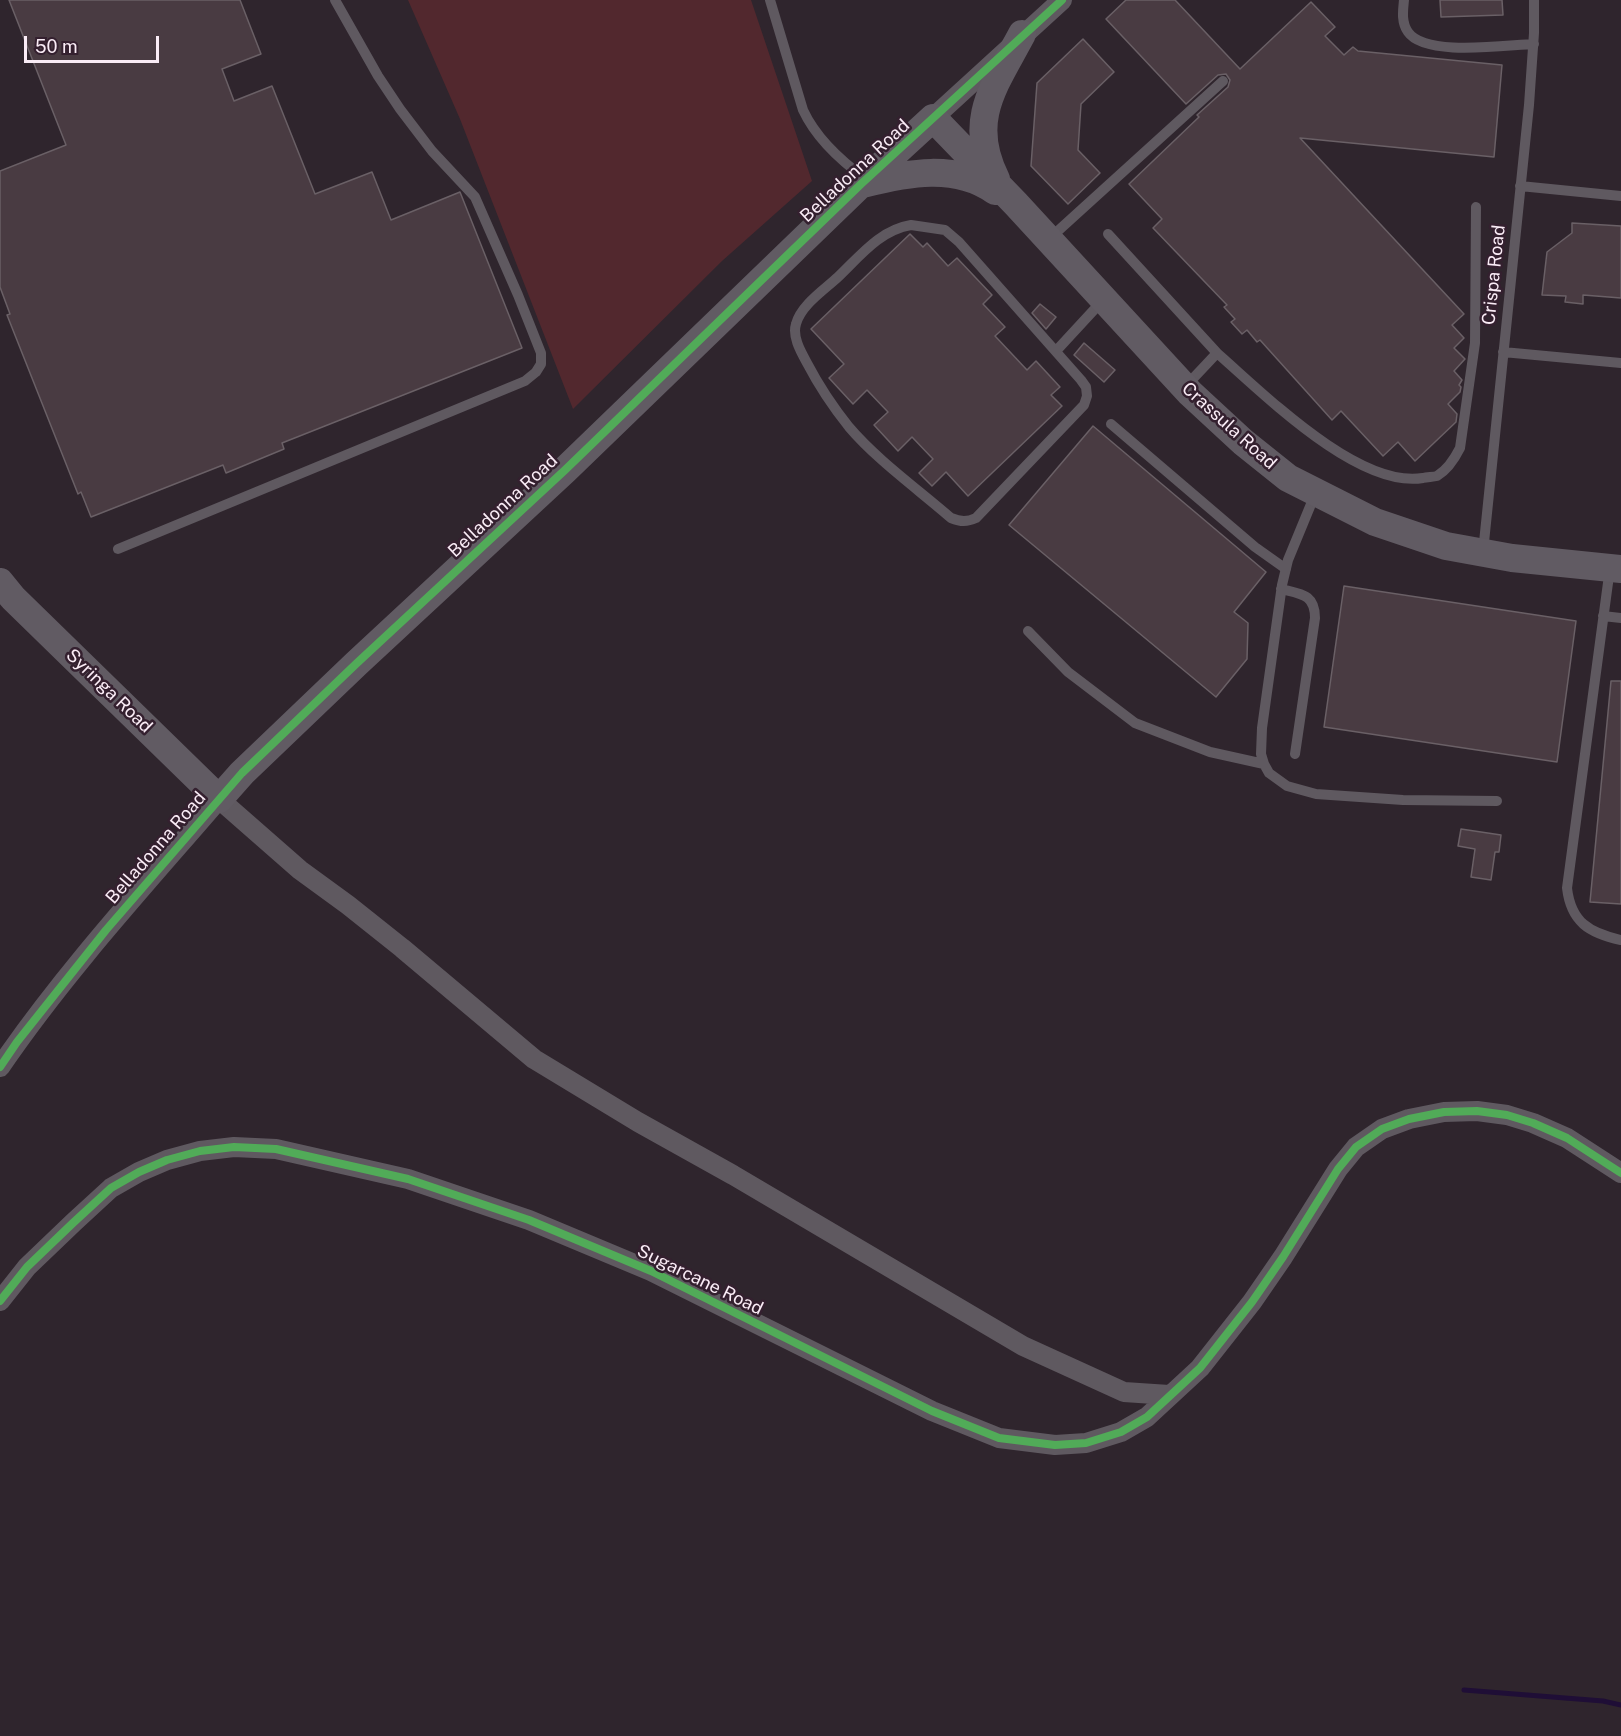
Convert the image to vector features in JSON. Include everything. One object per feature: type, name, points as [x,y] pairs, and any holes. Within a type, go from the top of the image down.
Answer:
[{"type":"street","name":"Belladonna Road","points":[[0,1067],[17,1042],[106,930],[242,773],[565,470],[864,182],[1022,34],[1062,0]]},
{"type":"street","points":[[1009,198],[986,156],[982,130],[983,116],[991,91],[1022,34]]},
{"type":"street","name":"Crassula Road","points":[[933,118],[1185,387],[1243,442],[1288,478],[1375,522],[1446,546],[1512,558],[1616,568]]},
{"type":"street","points":[[864,182],[906,174],[939,172],[977,181],[1009,198]]},
{"type":"street","name":"Syringa Road","points":[[0,582],[13,598],[219,799]]},
{"type":"street","points":[[219,799],[300,870],[402,948],[534,1059],[1023,1346],[1124,1392],[1169,1395]]},
{"type":"street","name":"Sugarcane Road","points":[[0,1300],[27,1267],[74,1222],[111,1188],[139,1172],[167,1160],[200,1151],[234,1147],[276,1149],[408,1179],[529,1220],[651,1271],[932,1411],[999,1438],[1054,1445],[1086,1443],[1121,1432],[1147,1417],[1200,1368],[1252,1302],[1338,1169],[1356,1147],[1382,1129],[1409,1119],[1444,1112],[1478,1111],[1507,1115],[1533,1123],[1567,1138],[1621,1173]]},
{"type":"lane","points":[[118,549],[525,381],[536,372],[541,364],[541,353],[475,197],[432,151],[400,109],[378,76],[335,0]]},
{"type":"lane","points":[[770,0],[803,110],[810,126],[864,182]]},
{"type":"lane","points":[[1404,0],[1403,22],[1408,33],[1417,40],[1434,46],[1534,44]]},
{"type":"lane","name":"Crispa Road","points":[[1483,552],[1534,44],[1534,0]]},
{"type":"lane","points":[[1048,239],[1223,81]]},
{"type":"lane","points":[[1520,186],[1621,195]]},
{"type":"lane","points":[[1108,234],[1217,353],[1299,424],[1358,464],[1412,480],[1437,476],[1454,461],[1460,448],[1475,343],[1476,207]]},
{"type":"lane","points":[[911,225],[945,230],[959,242],[1056,351],[1086,387],[1087,396],[1084,405],[976,518],[963,522],[951,518],[885,462],[851,429],[822,391],[811,371],[795,335],[795,325],[811,302],[879,238],[895,229],[911,225]]},
{"type":"lane","points":[[1056,351],[1104,299]]},
{"type":"lane","points":[[1503,352],[1621,363]]},
{"type":"lane","points":[[1185,387],[1217,353]]},
{"type":"lane","points":[[1111,424],[1255,547],[1286,570]]},
{"type":"lane","points":[[1316,492],[1281,589],[1262,728],[1261,754],[1269,773],[1287,786],[1316,794],[1403,800],[1497,801]]},
{"type":"lane","points":[[1616,568],[1603,616],[1567,888],[1569,903],[1574,914],[1583,924],[1596,933],[1621,940]]},
{"type":"lane","points":[[1281,589],[1304,595],[1310,599],[1315,608],[1316,618],[1295,754]]},
{"type":"lane","points":[[1603,616],[1621,618]]},
{"type":"lane","points":[[1028,631],[1068,672],[1135,723],[1210,753],[1264,764]]},
{"type":"shaded area","points":[[408,0],[751,0],[812,181],[722,261],[573,409],[460,119]]},
{"type":"building","points":[[9,0],[240,0],[261,54],[222,69],[234,101],[272,86],[315,194],[372,172],[391,220],[460,192],[522,348],[282,443],[284,449],[226,473],[223,465],[91,517],[81,492],[78,494],[7,315],[10,314],[0,287],[0,171],[66,145]]},
{"type":"building","points":[[1126,0],[1175,0],[1240,69],[1311,2],[1335,27],[1325,36],[1344,55],[1353,47],[1358,51],[1502,65],[1494,157],[1300,138],[1464,314],[1452,325],[1464,338],[1454,348],[1465,359],[1454,371],[1462,380],[1459,385],[1460,392],[1448,404],[1457,414],[1456,422],[1415,461],[1398,442],[1383,456],[1341,411],[1332,420],[1260,340],[1257,342],[1247,330],[1242,334],[1231,322],[1235,319],[1224,307],[1227,305],[1153,228],[1162,219],[1129,184],[1199,117],[1197,115],[1228,87],[1230,80],[1226,74],[1218,75],[1186,104],[1106,19]]},
{"type":"building","points":[[1440,0],[1502,0],[1503,15],[1441,17]]},
{"type":"building","points":[[1083,39],[1114,72],[1081,104],[1078,150],[1100,173],[1068,204],[1031,166],[1037,83]]},
{"type":"building","points":[[1572,223],[1621,226],[1621,298],[1583,295],[1583,304],[1565,302],[1566,296],[1542,295],[1547,252],[1572,233]]},
{"type":"building","points":[[910,234],[923,247],[927,243],[948,266],[957,258],[992,295],[983,304],[1005,327],[995,336],[1027,370],[1036,361],[1060,387],[1051,395],[1062,406],[968,496],[946,472],[932,486],[919,473],[933,459],[912,437],[898,451],[874,425],[888,412],[867,390],[853,404],[829,378],[844,364],[811,329]]},
{"type":"building","points":[[1040,304],[1056,317],[1046,329],[1032,313]]},
{"type":"building","points":[[1084,343],[1115,370],[1104,382],[1074,355]]},
{"type":"building","points":[[1093,426],[1266,572],[1234,612],[1248,623],[1247,659],[1216,697],[1009,525]]},
{"type":"building","points":[[1344,586],[1576,621],[1557,762],[1324,727]]},
{"type":"building","points":[[1611,681],[1621,681],[1621,904],[1590,902]]},
{"type":"building","points":[[1461,829],[1501,835],[1499,852],[1495,852],[1491,880],[1471,877],[1475,849],[1458,846]]},
{"type":"waterway","points":[[1464,1690],[1603,1701],[1621,1705]]},
{"type":"cycle path","points":[[0,1067],[17,1042],[106,930],[242,773],[565,470],[861,184],[1062,0]]},
{"type":"cycle path","points":[[0,1301],[27,1267],[74,1222],[111,1188],[139,1172],[167,1160],[200,1151],[234,1147],[276,1149],[408,1179],[529,1220],[651,1271],[932,1411],[999,1438],[1055,1445],[1086,1443],[1121,1432],[1147,1417],[1200,1368],[1252,1302],[1338,1169],[1356,1147],[1382,1129],[1409,1119],[1444,1112],[1477,1111],[1507,1115],[1533,1123],[1567,1138],[1621,1173]]}]
